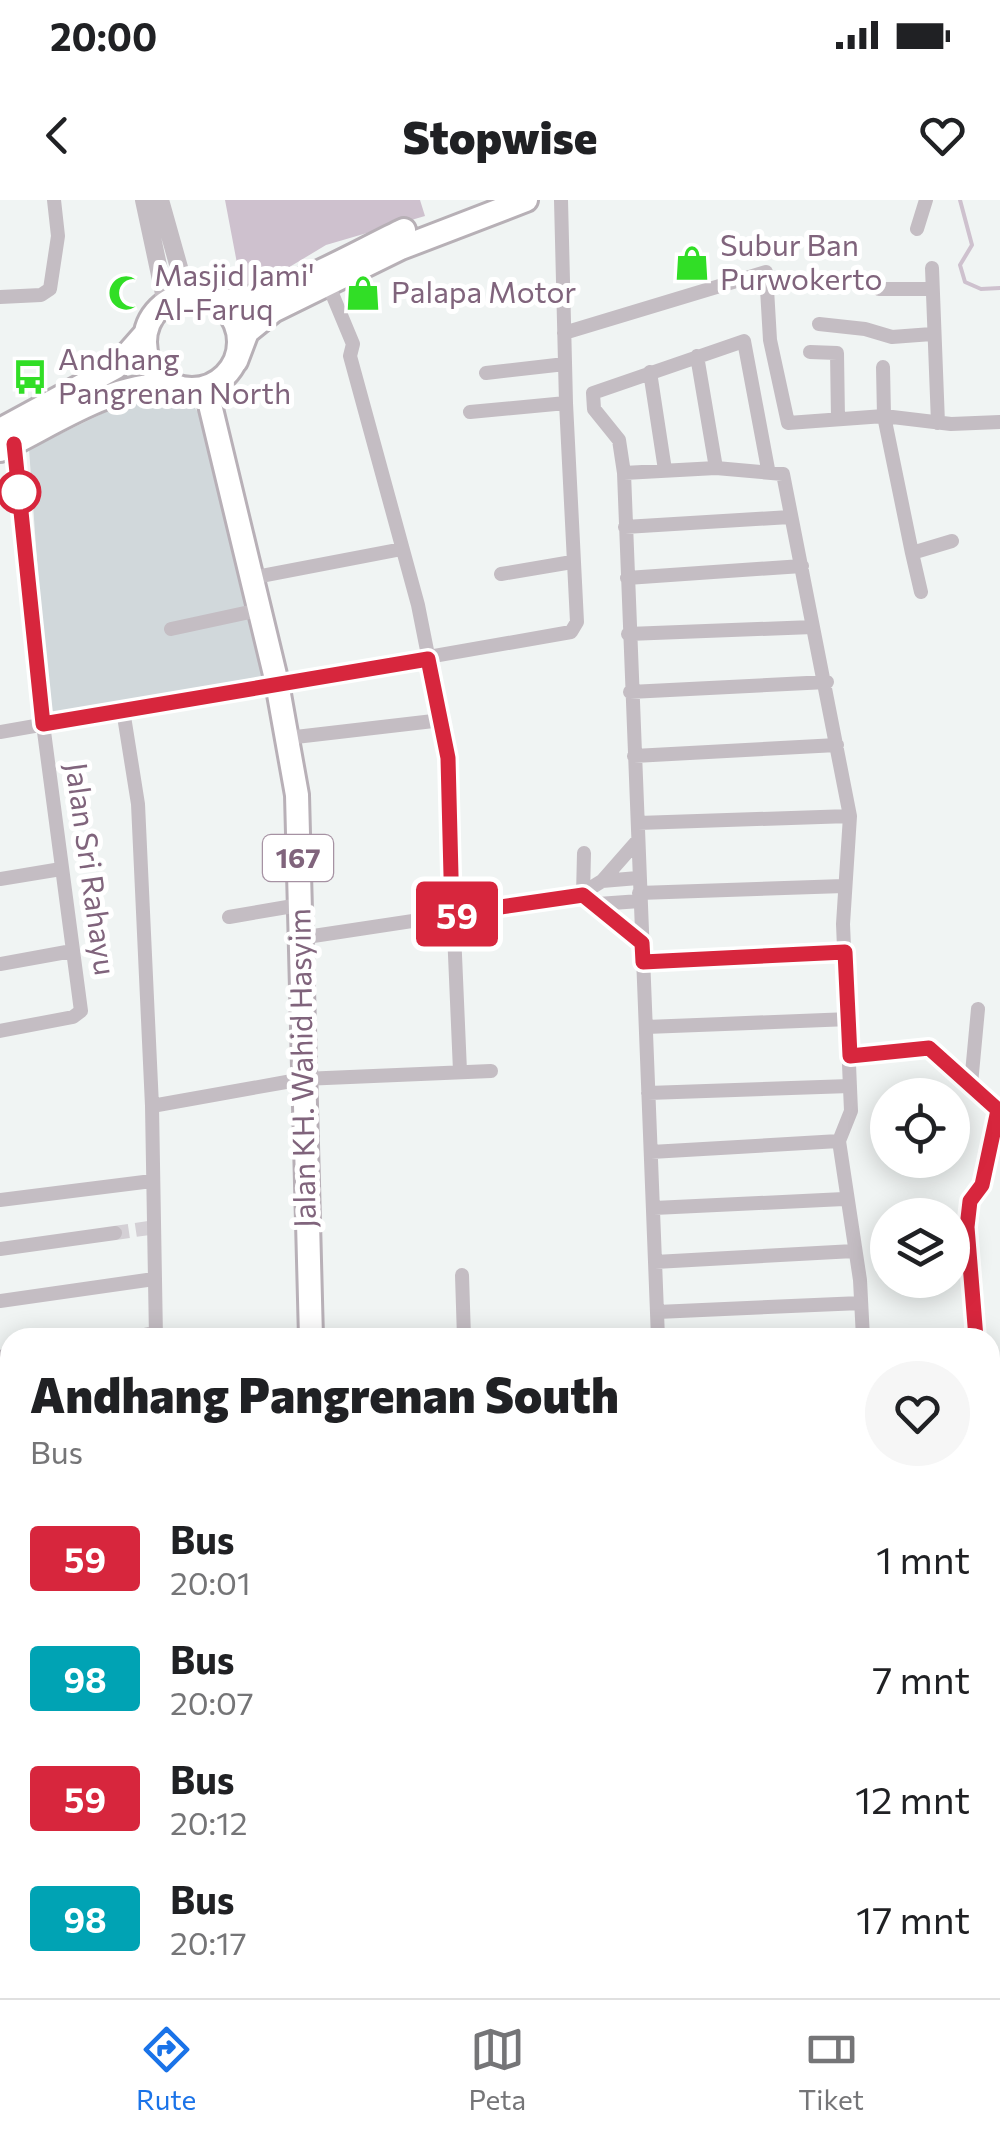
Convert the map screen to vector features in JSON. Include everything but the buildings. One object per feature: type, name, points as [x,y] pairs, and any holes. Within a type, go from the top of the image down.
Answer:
[{"type":"main road","points":[[5,441],[114,394],[148,384],[206,388],[229,372],[255,322],[458,216],[480,200]]},
{"type":"main road","points":[[5,441],[116,367],[145,334],[156,311],[188,299],[231,304],[260,297],[458,216],[526,200]]},
{"type":"main road","points":[[188,299],[232,317],[238,331],[236,360]]},
{"type":"main road","points":[[145,334],[150,364],[172,386]]},
{"type":"main road","name":"Jalan KH. Wahid Hasyim","points":[[206,388],[277,683],[296,795],[311,1328]]},
{"type":"street","points":[[0,296],[41,296],[50,289],[58,236],[54,200]]},
{"type":"street","points":[[144,200],[188,299]]},
{"type":"street","points":[[160,200],[188,299]]},
{"type":"street","points":[[0,732],[570,632],[577,622],[561,200]]},
{"type":"street","points":[[917,228],[926,200]]},
{"type":"street","points":[[932,268],[938,423]]},
{"type":"street","points":[[564,334],[766,272],[770,340],[785,419],[796,425],[884,416],[938,423],[1000,422]]},
{"type":"street","points":[[328,284],[353,344],[350,356],[402,549],[442,720],[448,758],[460,1071]]},
{"type":"street","points":[[879,289],[932,289]]},
{"type":"street","points":[[819,324],[865,328],[892,337],[932,334]]},
{"type":"street","points":[[658,1328],[624,473],[618,440],[591,398],[596,389],[744,342],[768,469]]},
{"type":"street","points":[[810,352],[837,353],[838,419]]},
{"type":"street","points":[[697,356],[716,468]]},
{"type":"street","points":[[486,373],[565,364]]},
{"type":"street","points":[[882,366],[884,416],[920,592]]},
{"type":"street","points":[[650,372],[664,470]]},
{"type":"street","points":[[470,412],[566,404]]},
{"type":"street","name":"Jalan Sri Rahayu","points":[[0,1032],[73,1017],[81,1011],[5,441]]},
{"type":"street","points":[[624,473],[716,468],[768,469],[783,474],[827,682],[850,816],[844,886],[851,1112],[839,1141],[863,1328]]},
{"type":"street","points":[[625,527],[790,517]]},
{"type":"street","points":[[912,552],[952,541]]},
{"type":"street","points":[[251,578],[402,549]]},
{"type":"street","points":[[501,574],[572,562]]},
{"type":"street","points":[[627,578],[802,566]]},
{"type":"street","points":[[171,629],[259,610]]},
{"type":"street","points":[[628,634],[814,626]]},
{"type":"street","points":[[630,692],[827,682]]},
{"type":"street","points":[[123,710],[138,804],[152,1106],[151,1228],[156,1328]]},
{"type":"street","points":[[288,738],[442,720]]},
{"type":"street","points":[[634,756],[837,744]]},
{"type":"street","points":[[638,831],[850,816]]},
{"type":"street","points":[[300,938],[583,895],[602,881],[638,831]]},
{"type":"street","points":[[583,895],[584,853]]},
{"type":"street","points":[[0,879],[61,869]]},
{"type":"street","points":[[602,881],[639,891]]},
{"type":"street","points":[[598,904],[639,891],[844,886]]},
{"type":"street","points":[[583,895],[642,943]]},
{"type":"street","points":[[229,918],[299,905]]},
{"type":"street","points":[[0,964],[72,951]]},
{"type":"street","points":[[643,962],[845,952]]},
{"type":"street","points":[[971,1084],[978,1009]]},
{"type":"street","points":[[646,1027],[850,1018]]},
{"type":"street","points":[[850,1056],[929,1048],[999,1111],[982,1185],[970,1201],[967,1227],[975,1328]]},
{"type":"street","points":[[152,1106],[303,1079],[491,1070]]},
{"type":"street","points":[[648,1094],[850,1086]]},
{"type":"street","points":[[651,1152],[839,1141]]},
{"type":"street","points":[[0,1200],[152,1181]]},
{"type":"street","points":[[654,1208],[844,1199]]},
{"type":"street","points":[[0,1249],[115,1232]]},
{"type":"street","points":[[655,1262],[854,1251]]},
{"type":"street","points":[[462,1275],[464,1328]]},
{"type":"street","points":[[0,1302],[154,1279]]},
{"type":"street","points":[[657,1312],[862,1302]]},
{"type":"shaded area","points":[[225,200],[420,200],[425,216],[326,245],[243,295]]},
{"type":"shaded area","points":[[149,391],[188,400],[210,426],[270,675],[48,714],[29,449]]},
{"type":"waterway","points":[[960,200],[972,245],[960,265],[965,282],[981,289],[1000,288]]},
{"type":"tunnel","points":[[115,1233],[149,1228]]},
{"type":"bus line","name":"59","points":[[14,444],[43,724],[428,659],[448,758],[452,914],[583,895],[642,943],[643,962],[845,952],[850,1056],[929,1048],[998,1110],[982,1185],[970,1201],[967,1227],[975,1328]]},
{"type":"place","name":"Subur Ban Purwokerto","points":[[692,263]]},
{"type":"place","name":"Masjid Jami' Al-Faruq","points":[[126,293]]},
{"type":"place","name":"Palapa Motor","points":[[363,293]]},
{"type":"place","name":"Andhang Pangrenan North","points":[[30,377]]}]
